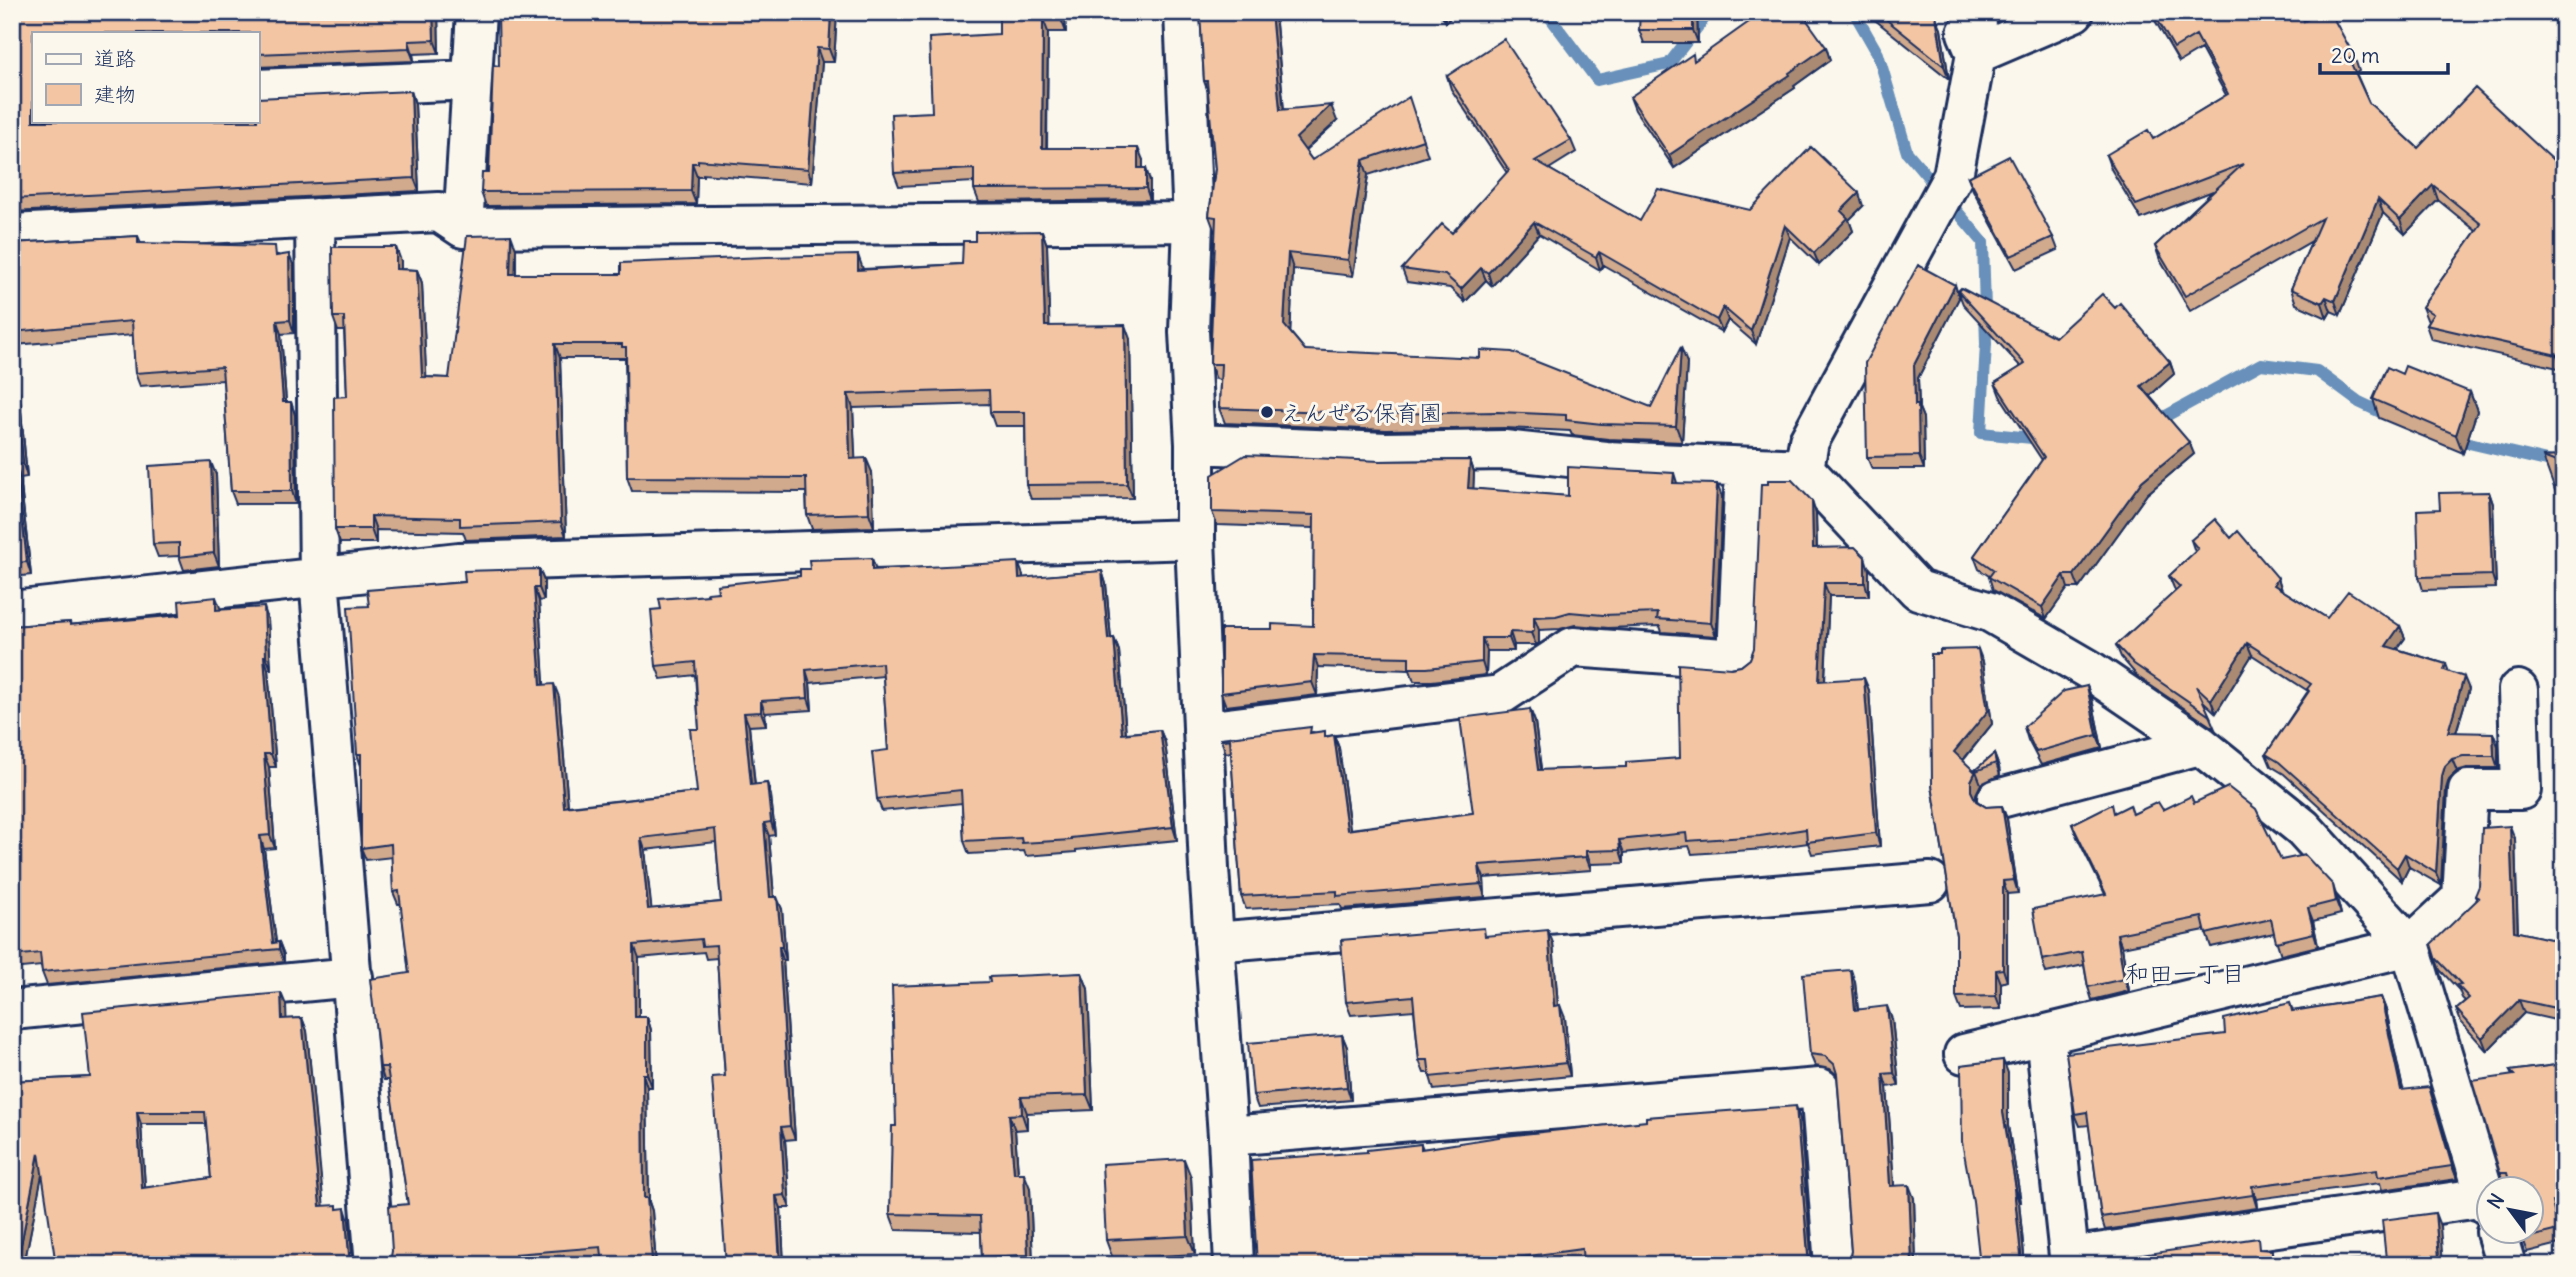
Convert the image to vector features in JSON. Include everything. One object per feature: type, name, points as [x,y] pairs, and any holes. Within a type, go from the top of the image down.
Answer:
[{"type":"street","points":[[463,228],[476,12]]},
{"type":"street","points":[[1184,12],[1193,222],[1189,332],[1195,444],[1195,539],[1214,942],[1234,1265]]},
{"type":"street","points":[[1958,12],[1976,54]]},
{"type":"street","points":[[1804,469],[1809,441],[1953,176],[1976,54],[1977,12]]},
{"type":"street","points":[[1976,54],[2074,12]]},
{"type":"street","points":[[259,89],[472,80]]},
{"type":"street","points":[[12,234],[439,212],[463,228],[1193,222]]},
{"type":"street","points":[[315,218],[319,578],[375,1265]]},
{"type":"street","points":[[1195,444],[1386,452],[1504,450],[1606,461],[1804,469],[1918,590],[1990,612],[2088,670],[2200,746],[2303,828],[2410,946],[2479,1176]]},
{"type":"street","points":[[1203,731],[1500,695],[1573,647],[1737,659],[1744,489],[1759,467]]},
{"type":"street","points":[[12,611],[459,562],[1195,539]]},
{"type":"street","points":[[1964,1054],[2410,946],[2462,898],[2468,790],[2521,790],[2518,690]]},
{"type":"street","points":[[1997,799],[2200,746]]},
{"type":"street","points":[[1214,942],[1930,882]]},
{"type":"street","points":[[12,1010],[353,977]]},
{"type":"street","points":[[2045,1035],[2069,1261],[2474,1214]]},
{"type":"street","points":[[1228,1136],[1820,1088],[1834,1265]]},
{"type":"street","points":[[2500,1246],[2506,1265]]},
{"type":"building","points":[[12,12],[433,12],[434,40],[409,41],[409,48],[259,54],[259,32],[32,32],[32,122],[259,122],[259,98],[411,91],[414,178],[12,199]]},
{"type":"building","points":[[498,12],[831,12],[829,49],[817,48],[808,169],[698,160],[698,163],[692,163],[691,191],[481,192],[482,173],[489,173],[493,65],[499,66]]},
{"type":"building","points":[[999,12],[1061,12],[1061,19],[1043,19],[1042,148],[1138,148],[1138,168],[1146,168],[1146,188],[974,189],[974,169],[894,173],[891,114],[932,112],[929,38],[999,34]]},
{"type":"building","points":[[1200,12],[1271,12],[1280,110],[1331,105],[1296,138],[1312,160],[1409,97],[1423,140],[1363,160],[1348,260],[1288,253],[1284,325],[1305,350],[1480,358],[1480,350],[1512,352],[1651,407],[1681,347],[1676,426],[1602,424],[1566,420],[1566,415],[1498,412],[1381,414],[1219,408],[1221,364],[1210,364],[1216,217],[1209,216],[1215,169],[1207,81],[1204,81]]},
{"type":"building","points":[[1640,12],[1693,12],[1693,30],[1639,30]]},
{"type":"building","points":[[1763,12],[1801,12],[1826,47],[1789,73],[1790,75],[1669,155],[1630,97],[1693,54],[1694,61]]},
{"type":"building","points":[[1877,12],[1931,12],[1936,16],[1944,66]]},
{"type":"building","points":[[2153,12],[2300,12],[2304,21],[2321,12],[2330,12],[2354,56],[2349,59],[2369,103],[2418,148],[2475,88],[2564,170],[2564,344],[2557,355],[2426,325],[2433,314],[2422,307],[2481,224],[2433,185],[2400,220],[2378,199],[2335,301],[2326,297],[2322,303],[2291,289],[2322,218],[2185,296],[2155,246],[2243,164],[2136,205],[2106,155],[2148,130],[2153,139],[2228,94],[2196,35],[2174,48]]},
{"type":"building","points":[[1504,39],[1571,140],[1535,161],[1640,221],[1658,189],[1750,210],[1811,147],[1859,193],[1841,211],[1848,218],[1814,253],[1785,225],[1751,331],[1723,307],[1717,320],[1599,252],[1596,257],[1534,222],[1488,273],[1481,268],[1461,289],[1445,275],[1402,269],[1442,224],[1452,233],[1509,170],[1447,76]]},
{"type":"building","points":[[2009,156],[2053,237],[2011,256],[1968,177]]},
{"type":"building","points":[[1042,231],[1045,326],[1125,325],[1127,484],[1026,485],[1025,412],[990,412],[989,390],[848,394],[850,459],[866,458],[869,513],[807,515],[806,478],[627,477],[626,347],[622,347],[622,344],[555,344],[561,522],[460,526],[460,518],[371,516],[371,529],[335,529],[334,397],[347,396],[344,317],[333,317],[332,247],[396,247],[396,269],[417,270],[422,377],[449,378],[467,236],[511,235],[510,274],[621,274],[621,263],[766,257],[858,255],[858,270],[962,264],[963,241],[975,241],[975,232]]},
{"type":"building","points":[[138,236],[138,243],[275,246],[276,256],[289,254],[290,320],[277,321],[283,402],[291,402],[292,491],[231,491],[222,367],[135,373],[132,321],[12,332],[12,243]]},
{"type":"building","points":[[1918,265],[1955,285],[1914,365],[1919,456],[1867,457],[1865,363]]},
{"type":"building","points":[[1961,288],[2055,337],[2102,294],[2115,308],[2120,303],[2170,362],[2141,386],[2189,442],[2142,481],[2074,575],[2064,575],[2042,607],[1989,577],[1994,570],[1974,556],[2044,457],[1995,383],[2025,364],[1958,291]]},
{"type":"building","points":[[12,350],[23,464],[16,465],[27,562],[12,563]]},
{"type":"building","points":[[2405,366],[2470,392],[2456,435],[2373,399],[2387,367],[2402,374]]},
{"type":"building","points":[[1245,455],[1380,461],[1470,460],[1468,488],[1568,496],[1568,467],[1674,473],[1673,483],[1717,484],[1711,623],[1657,619],[1658,613],[1603,615],[1570,612],[1534,617],[1534,630],[1531,633],[1510,632],[1509,638],[1482,638],[1482,662],[1409,668],[1409,657],[1314,655],[1312,682],[1221,693],[1221,629],[1272,629],[1272,624],[1313,626],[1314,515],[1212,512],[1212,475]]},
{"type":"building","points":[[2564,456],[2564,465],[2543,457]]},
{"type":"building","points":[[211,462],[214,553],[179,557],[179,543],[153,544],[149,466]]},
{"type":"building","points":[[1768,480],[1792,480],[1812,501],[1813,548],[1855,547],[1865,557],[1865,583],[1824,583],[1819,681],[1864,678],[1876,833],[1807,842],[1806,829],[1760,836],[1687,841],[1686,833],[1619,840],[1620,850],[1586,851],[1586,857],[1479,865],[1481,884],[1337,896],[1337,891],[1241,896],[1230,739],[1221,738],[1311,727],[1310,733],[1325,731],[1325,737],[1334,735],[1347,830],[1473,813],[1460,718],[1530,709],[1538,770],[1626,767],[1626,762],[1680,758],[1678,664],[1731,668],[1741,666],[1750,659],[1754,648],[1761,484],[1768,484]]},
{"type":"building","points":[[2489,492],[2492,575],[2419,577],[2417,510],[2440,509],[2439,493]]},
{"type":"building","points":[[2215,519],[2231,538],[2238,531],[2278,578],[2274,585],[2327,618],[2348,591],[2400,626],[2386,646],[2446,664],[2444,670],[2464,677],[2448,732],[2493,733],[2494,756],[2463,756],[2452,759],[2445,766],[2442,776],[2436,873],[2405,854],[2397,868],[2279,762],[2266,754],[2309,691],[2307,689],[2311,684],[2247,643],[2211,700],[2196,686],[2210,716],[2134,664],[2116,645],[2180,587],[2169,576],[2198,549],[2191,540]]},
{"type":"building","points":[[872,558],[872,570],[1018,562],[1019,578],[1102,571],[1108,639],[1114,638],[1122,734],[1160,730],[1173,827],[1071,840],[1022,843],[1021,838],[964,841],[961,790],[877,799],[872,752],[888,750],[882,663],[806,670],[808,698],[761,701],[761,712],[744,713],[751,785],[767,783],[771,822],[764,823],[770,897],[777,897],[782,947],[779,947],[790,1126],[781,1127],[785,1195],[776,1196],[780,1264],[726,1265],[712,1077],[725,1076],[716,945],[702,946],[701,939],[634,945],[635,1017],[647,1017],[647,1074],[643,1074],[644,1198],[647,1198],[652,1261],[603,1264],[601,1247],[515,1254],[516,1265],[388,1265],[392,1251],[389,1206],[408,1204],[387,1067],[380,1067],[370,979],[409,973],[399,891],[393,892],[391,844],[361,848],[361,754],[357,754],[348,607],[369,606],[367,590],[465,582],[464,571],[539,569],[539,588],[534,588],[541,685],[554,684],[564,807],[697,792],[690,729],[699,729],[695,662],[656,666],[651,610],[661,609],[659,599],[708,595],[707,593],[718,592],[717,585],[800,576],[800,569],[810,569],[809,560]],"holes":[[[715,829],[721,902],[648,909],[641,838]]]},
{"type":"building","points":[[216,597],[216,610],[264,607],[264,656],[271,754],[264,754],[270,835],[260,836],[273,943],[279,942],[279,949],[42,972],[40,953],[12,956],[12,626],[70,622],[70,625],[180,615],[179,601]]},
{"type":"building","points":[[1978,649],[1988,711],[1954,752],[1974,771],[1994,754],[1996,763],[1976,771],[1971,781],[1971,791],[1976,801],[1986,807],[2002,806],[2014,880],[2003,881],[2003,969],[1996,970],[1996,996],[1956,997],[1956,935],[1932,785],[1931,654],[1940,654],[1940,650]]},
{"type":"building","points":[[2087,686],[2097,735],[2036,752],[2024,727],[2064,691]]},
{"type":"building","points":[[2228,787],[2256,809],[2281,860],[2305,855],[2333,885],[2336,901],[2308,908],[2314,933],[2276,942],[2271,919],[2206,934],[2202,917],[2117,934],[2124,979],[2088,987],[2082,952],[2042,960],[2033,909],[2106,894],[2072,824],[2112,804],[2114,813],[2130,805],[2133,814],[2158,802],[2163,810],[2191,796],[2194,803]]},
{"type":"building","points":[[2510,826],[2514,931],[2564,942],[2564,1010],[2519,1000],[2482,1038],[2456,1009],[2469,998],[2457,985],[2461,984],[2435,957],[2431,944],[2479,898],[2475,896],[2479,886],[2482,828]]},
{"type":"building","points":[[1484,928],[1485,936],[1548,930],[1554,1006],[1560,1005],[1566,1063],[1430,1077],[1428,1060],[1419,1060],[1413,996],[1346,1002],[1341,940]]},
{"type":"building","points":[[1851,970],[1855,1010],[1887,1006],[1894,1073],[1883,1074],[1890,1186],[1909,1185],[1912,1265],[1847,1265],[1851,1251],[1837,1074],[1834,1064],[1825,1056],[1810,1054],[1803,974]]},
{"type":"building","points":[[1082,973],[1087,1095],[1021,1097],[1022,1114],[1009,1115],[1014,1173],[1024,1173],[1028,1255],[982,1257],[980,1216],[890,1214],[892,1126],[896,1126],[892,986],[990,982],[989,977]]},
{"type":"building","points":[[281,993],[282,1019],[302,1018],[320,1206],[337,1205],[337,1209],[345,1208],[349,1255],[353,1265],[56,1265],[39,1153],[17,1265],[12,1265],[12,1081],[90,1077],[83,1012]],"holes":[[[137,1112],[205,1112],[211,1178],[142,1188]]]},
{"type":"building","points":[[2381,997],[2401,1090],[2429,1087],[2452,1166],[2378,1177],[2377,1170],[2252,1186],[2253,1195],[2101,1217],[2087,1112],[2075,1114],[2066,1053],[2225,1034],[2224,1019],[2290,1003],[2292,1011]]},
{"type":"building","points":[[1342,1035],[1347,1087],[1253,1095],[1248,1043]]},
{"type":"building","points":[[2003,1060],[2003,1113],[2016,1189],[2022,1265],[1980,1265],[1973,1202],[1962,1142],[1961,1065]]},
{"type":"building","points":[[2564,1064],[2564,1199],[2552,1202],[2558,1230],[2544,1234],[2544,1176],[2508,1176],[2507,1173],[2500,1173],[2472,1081],[2514,1075],[2510,1071]]},
{"type":"building","points":[[1796,1106],[1808,1255],[1812,1265],[1583,1265],[1582,1249],[1500,1260],[1500,1265],[1257,1265],[1251,1160],[1367,1152],[1421,1144],[1421,1149],[1505,1136],[1646,1121],[1646,1117]]},
{"type":"building","points":[[1184,1159],[1188,1236],[1106,1240],[1102,1164]]},
{"type":"building","points":[[2435,1213],[2439,1258],[2448,1257],[2450,1265],[2301,1265],[2386,1259],[2382,1220]]},
{"type":"building","points":[[2258,1238],[2259,1249],[2272,1250],[2272,1265],[2107,1265],[2106,1260]]},
{"type":"waterway","points":[[1546,12],[1597,80],[1669,64],[1709,12]]},
{"type":"waterway","points":[[1854,12],[1878,54],[1907,152],[1983,242],[1986,344],[1981,433],[2043,439]]},
{"type":"waterway","points":[[2153,423],[2261,364],[2317,371],[2359,402],[2389,416]]},
{"type":"waterway","points":[[2452,439],[2564,465]]},
{"type":"place","name":"えんぜる保育園","points":[[1267,412]]},
{"type":"district","name":"和田一丁目","points":[[2185,973]]}]
